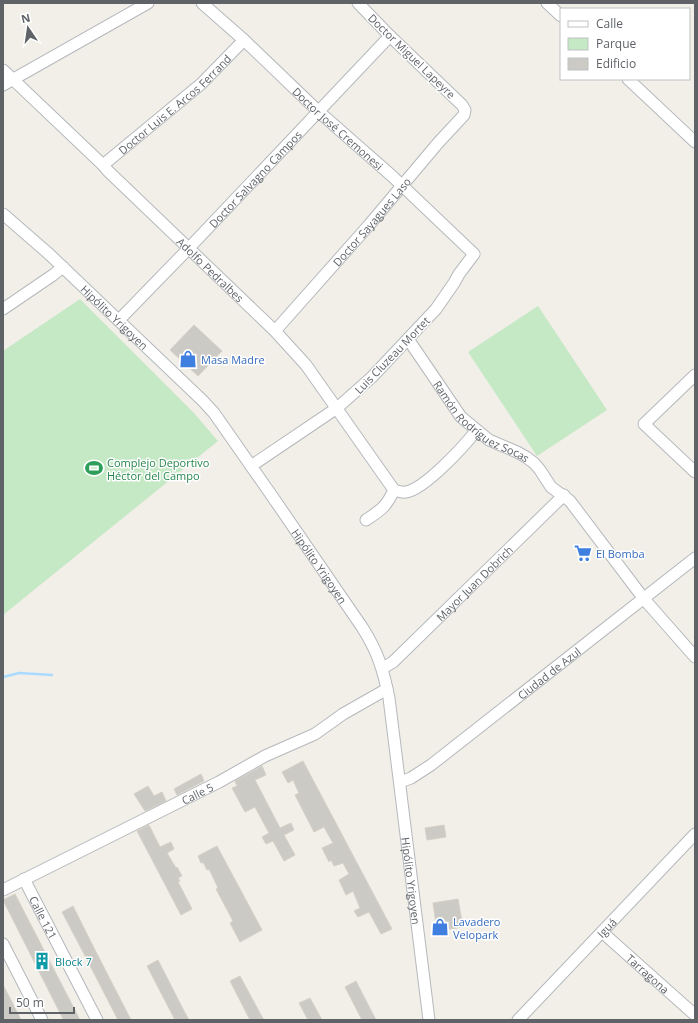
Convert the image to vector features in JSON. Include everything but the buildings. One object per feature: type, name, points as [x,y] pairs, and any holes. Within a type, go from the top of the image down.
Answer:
[{"type":"street","points":[[7,82],[148,3]]},
{"type":"street","name":"Doctor José Cremonesi","points":[[202,3],[244,40],[318,111],[402,186],[474,254]]},
{"type":"street","name":"Doctor Miguel Lapeyre","points":[[358,3],[462,105],[465,110]]},
{"type":"street","points":[[547,3],[560,15]]},
{"type":"street","name":"Doctor Salvagno Campos","points":[[119,320],[390,36]]},
{"type":"street","name":"Doctor Luis E. Arcos Ferrand","points":[[103,165],[201,84],[244,40]]},
{"type":"street","name":"Adolfo Pedralbes","points":[[3,70],[7,82],[103,165],[275,331],[306,365],[394,490]]},
{"type":"street","points":[[629,80],[695,142]]},
{"type":"street","name":"Doctor Sayagues Laso","points":[[275,331],[464,115],[465,110]]},
{"type":"street","name":"Hipólito Yrigoyen","points":[[3,214],[63,267],[204,401],[226,428],[370,640],[383,668],[387,689],[429,1020]]},
{"type":"street","name":"Luis Cluzeau Mortet","points":[[251,466],[337,408],[372,377],[436,309],[474,254]]},
{"type":"street","points":[[3,309],[63,267]]},
{"type":"street","name":"Ramón Rodríguez Socas","points":[[408,339],[461,417],[476,431],[489,440],[526,457],[540,470],[551,487],[564,495],[570,501],[644,599],[695,657]]},
{"type":"street","points":[[695,375],[644,424],[695,472]]},
{"type":"street","points":[[366,520],[382,510],[394,490],[407,492],[430,477],[456,454],[476,431]]},
{"type":"street","name":"Mayor Juan Dobrich","points":[[383,668],[393,662],[564,495]]},
{"type":"street","name":"Ciudad de Azul","points":[[400,782],[431,766],[695,558]]},
{"type":"street","name":"Calle 5","points":[[3,890],[212,785],[265,756],[315,734],[343,714],[387,689]]},
{"type":"street","name":"Iguá","points":[[518,1020],[695,834]]},
{"type":"street","name":"Calle 121","points":[[24,879],[97,1020]]},
{"type":"street","name":"Tarragona","points":[[602,932],[695,1015]]},
{"type":"street","points":[[3,944],[42,1020]]},
{"type":"green space","name":"Complejo Deportivo Héctor del Campo","points":[[80,299],[193,412],[218,441],[3,615],[3,351]]},
{"type":"green space","points":[[538,306],[607,410],[537,456],[468,352]]},
{"type":"waterway","points":[[3,677],[19,673],[52,675]]},
{"type":"place","name":"Masa Madre","points":[[188,359]]},
{"type":"place","name":"Complejo Deportivo Héctor del Campo","points":[[94,468]]},
{"type":"place","name":"El Bomba","points":[[583,553]]},
{"type":"place","name":"Lavadero Velopark","points":[[440,927]]},
{"type":"place","name":"Block 7","points":[[42,961]]}]
